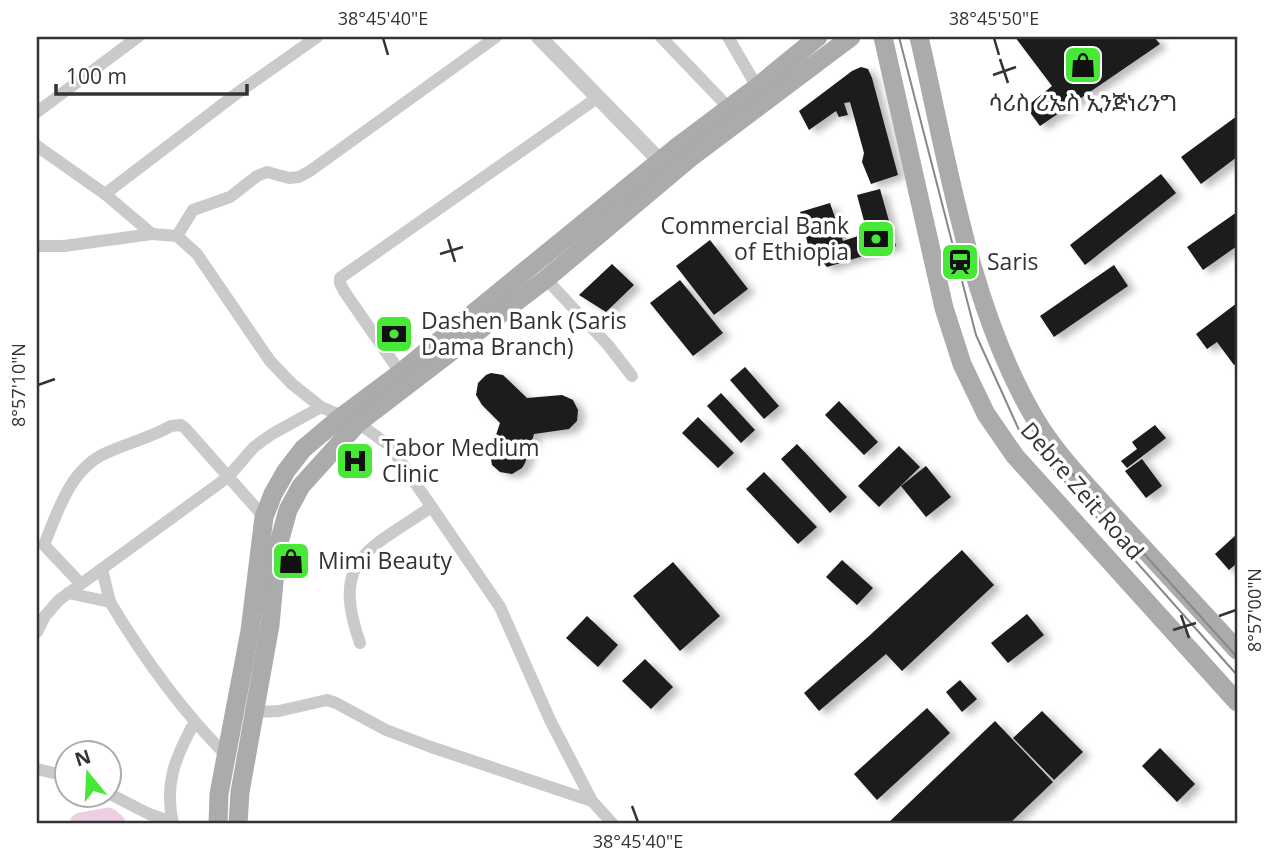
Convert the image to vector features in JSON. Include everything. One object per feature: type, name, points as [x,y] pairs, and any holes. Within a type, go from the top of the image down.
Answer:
[{"type":"main road","points":[[218,824],[219,794],[250,631],[264,517],[286,471],[303,449],[349,420],[546,279],[666,168],[677,147],[818,37]]},
{"type":"main road","points":[[405,378],[666,168],[851,37]]},
{"type":"main road","name":"Debre Zeit Road","points":[[883,37],[944,308],[962,364],[986,414],[1015,456],[1237,702]]},
{"type":"main road","name":"Debre Zeit Road","points":[[919,37],[981,296],[1012,378],[1035,419],[1070,467],[1237,650]]},
{"type":"main road","points":[[238,824],[240,793],[270,625],[277,550],[288,510],[301,486],[349,420]]},
{"type":"street","points":[[37,112],[138,37]]},
{"type":"street","points":[[105,194],[236,94],[317,37]]},
{"type":"street","points":[[177,236],[193,210],[230,197],[257,176],[267,172],[289,178],[299,177],[310,171],[496,37]]},
{"type":"street","points":[[539,37],[666,168]]},
{"type":"street","points":[[661,37],[729,108]]},
{"type":"street","points":[[728,37],[757,87]]},
{"type":"street","points":[[405,378],[344,291],[340,278],[597,98]]},
{"type":"street","points":[[37,146],[105,194],[152,234]]},
{"type":"street","points":[[37,246],[64,246],[152,234],[177,236],[197,254],[270,361],[292,384],[321,408],[349,420],[390,446],[500,607],[550,720],[592,801],[613,824]]},
{"type":"street","points":[[546,279],[608,345],[632,376]]},
{"type":"street","points":[[37,632],[51,608],[80,583],[228,477],[254,447],[272,434],[321,408]]},
{"type":"street","points":[[80,583],[41,541],[64,497],[79,472],[104,453],[171,426],[181,425],[185,428],[264,517]]},
{"type":"street","points":[[360,643],[348,599],[355,566],[364,554],[431,507]]},
{"type":"street","points":[[102,569],[110,602],[124,625],[194,723],[226,755]]},
{"type":"street","points":[[68,593],[110,602]]},
{"type":"street","points":[[256,712],[279,711],[327,700],[336,702],[386,730],[500,772],[592,801]]},
{"type":"street","points":[[122,800],[172,823],[168,795],[171,774],[194,723]]},
{"type":"building","name":"ሳሪስ ሪኤስ ኢንጅነሪንግ","points":[[1015,37],[1154,37],[1160,44],[1040,126],[1026,107],[1052,86]]},
{"type":"building","points":[[861,67],[868,69],[872,78],[898,175],[871,184],[862,162],[864,153],[850,102],[844,103],[848,115],[839,117],[836,111],[809,130],[799,111]]},
{"type":"building","points":[[1237,116],[1237,157],[1201,184],[1181,157]]},
{"type":"building","points":[[1161,174],[1176,193],[1085,265],[1070,245]]},
{"type":"building","points":[[880,189],[896,246],[827,267],[808,245],[800,212],[830,203],[843,241],[858,236],[862,246],[870,243],[857,195]]},
{"type":"building","points":[[1237,212],[1237,246],[1203,270],[1187,247]]},
{"type":"building","points":[[710,240],[748,289],[714,315],[676,266]]},
{"type":"building","points":[[612,264],[634,285],[606,312],[579,295]]},
{"type":"building","points":[[1114,265],[1128,286],[1054,337],[1040,316]]},
{"type":"building","points":[[680,280],[723,333],[693,356],[650,303]]},
{"type":"building","points":[[1237,303],[1237,362],[1234,365],[1217,342],[1207,349],[1196,334]]},
{"type":"building","points":[[745,367],[779,406],[764,419],[730,380]]},
{"type":"building","points":[[491,373],[503,375],[527,398],[562,395],[573,400],[578,410],[577,421],[569,429],[534,434],[525,463],[512,474],[500,472],[492,465],[490,453],[500,423],[476,395],[478,383]]},
{"type":"building","points":[[721,393],[755,430],[741,443],[707,406]]},
{"type":"building","points":[[839,401],[878,442],[864,455],[825,415]]},
{"type":"building","points":[[698,417],[734,453],[718,468],[682,433]]},
{"type":"building","points":[[1155,425],[1166,438],[1127,468],[1121,461],[1137,449],[1132,442]]},
{"type":"building","points":[[797,444],[847,497],[830,513],[781,459]]},
{"type":"building","points":[[899,446],[920,467],[879,507],[858,486]]},
{"type":"building","points":[[1142,459],[1162,486],[1146,498],[1125,471]]},
{"type":"building","points":[[926,466],[951,497],[926,517],[901,486]]},
{"type":"building","points":[[764,472],[817,527],[798,544],[746,489]]},
{"type":"building","points":[[1237,534],[1237,563],[1229,570],[1215,554]]},
{"type":"building","points":[[962,550],[994,585],[902,671],[886,654],[819,711],[804,693]]},
{"type":"building","points":[[842,560],[873,588],[857,605],[826,577]]},
{"type":"building","points":[[673,562],[720,616],[680,651],[633,596]]},
{"type":"building","points":[[1027,614],[1044,635],[1008,663],[991,643]]},
{"type":"building","points":[[587,616],[618,645],[598,667],[566,638]]},
{"type":"building","points":[[645,659],[673,687],[651,709],[622,681]]},
{"type":"building","points":[[960,680],[977,699],[962,712],[946,692]]},
{"type":"building","points":[[927,708],[950,733],[877,800],[854,774]]},
{"type":"building","points":[[1042,711],[1083,752],[1054,780],[1013,738]]},
{"type":"building","points":[[995,721],[1053,782],[1009,824],[887,824]]},
{"type":"building","points":[[1160,748],[1195,784],[1177,802],[1142,766]]},
{"type":"waterway","points":[[81,824],[108,819],[114,824]]},
{"type":"tram line","points":[[899,37],[976,335],[1019,430],[1237,675]]},
{"type":"tram line","points":[[1066,467],[1237,657]]},
{"type":"place","name":"ሳሪስ ሪኤስ ኢንጅነሪንግ","points":[[1083,65]]},
{"type":"place","name":"Commercial Bank of Ethiopia","points":[[876,239]]},
{"type":"place","name":"Saris","points":[[960,262]]},
{"type":"place","name":"Dashen Bank (Saris Dama Branch)","points":[[394,334]]},
{"type":"place","name":"Tabor Medium Clinic","points":[[355,461]]},
{"type":"place","name":"Mimi Beauty","points":[[291,561]]}]
